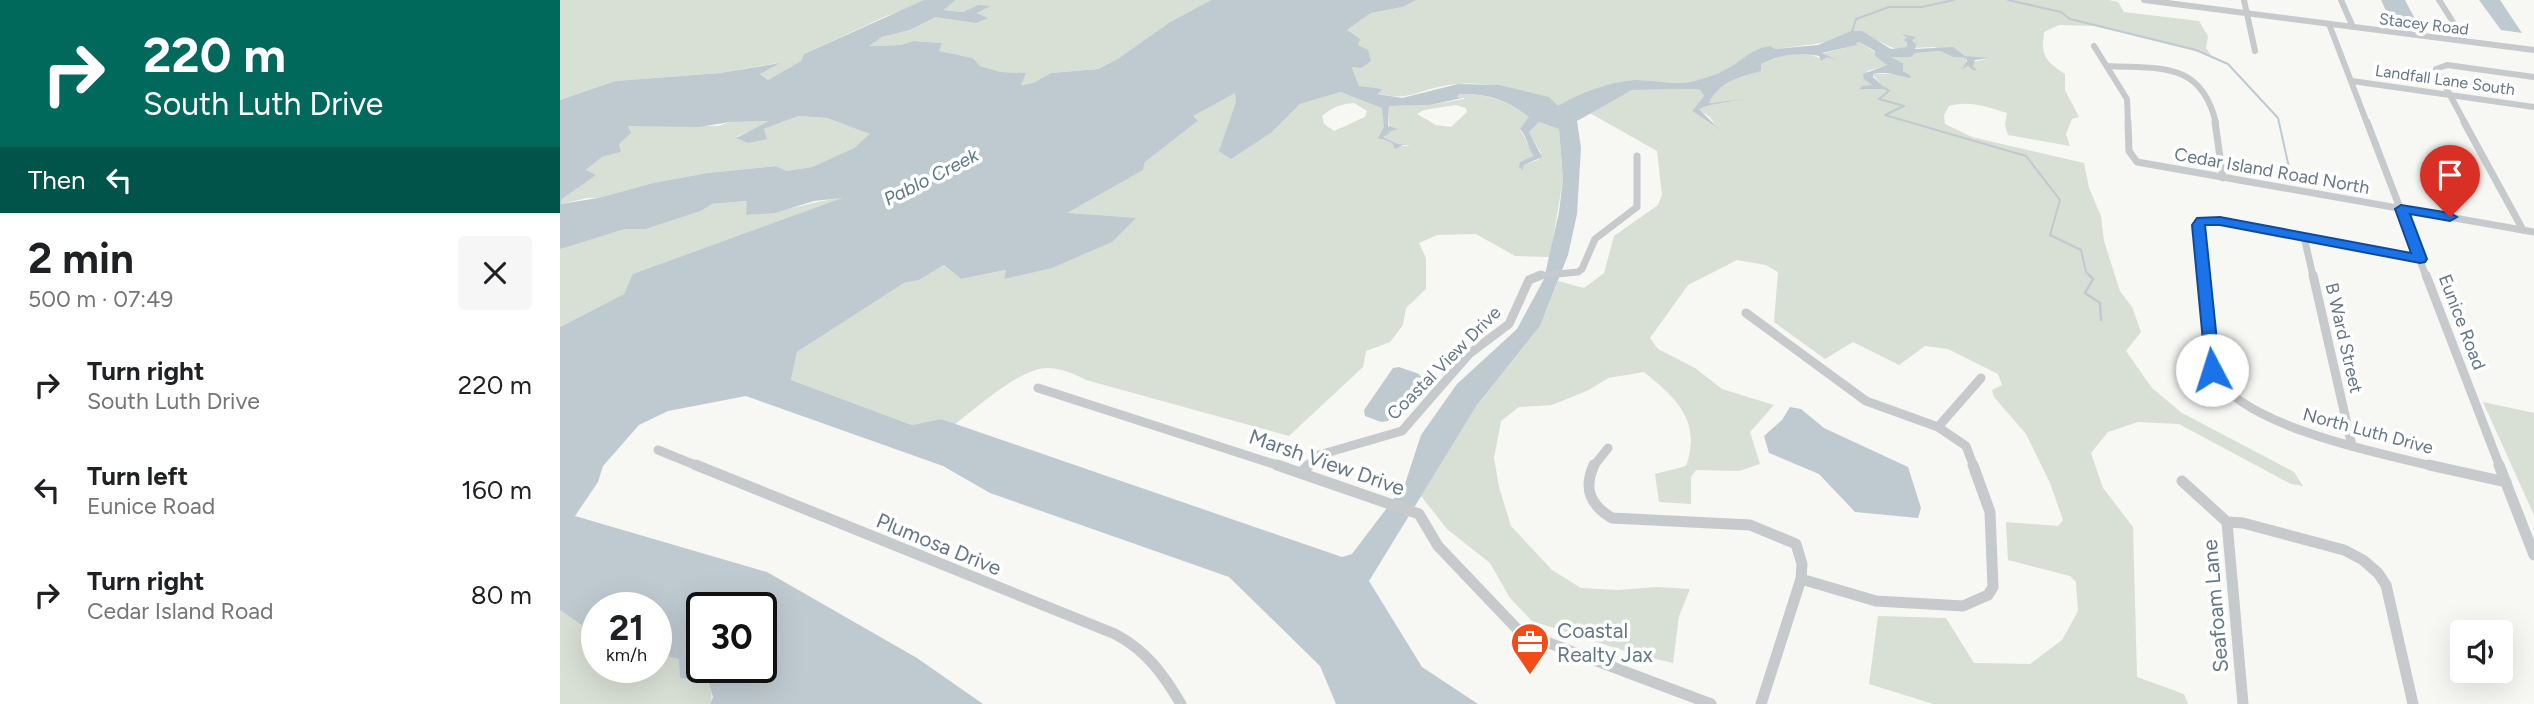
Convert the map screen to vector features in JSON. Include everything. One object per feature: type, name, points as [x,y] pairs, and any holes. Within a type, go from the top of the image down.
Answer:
[{"type":"street","name":"Stacey Road","points":[[2144,0],[2534,50]]},
{"type":"street","points":[[2244,0],[2255,51]]},
{"type":"street","points":[[2341,0],[2353,27]]},
{"type":"street","points":[[2439,0],[2465,41]]},
{"type":"street","name":"Eunice Road","points":[[2329,24],[2534,555]]},
{"type":"street","points":[[2094,46],[2107,66],[2167,70],[2190,78],[2213,110],[2223,178]]},
{"type":"street","name":"Cedar Island Road North","points":[[2107,66],[2127,99],[2129,151],[2137,162],[2534,232]]},
{"type":"street","points":[[2523,230],[2436,67],[2454,66],[2534,77]]},
{"type":"street","name":"Landfall Lane South","points":[[2351,81],[2534,107]]},
{"type":"street","name":"Coastal View Drive","points":[[1301,473],[1319,455],[1402,431],[1469,354],[1509,324],[1529,280],[1542,274],[1569,274],[1582,269],[1595,239],[1637,207],[1637,156]]},
{"type":"street","points":[[2201,221],[2220,221],[2420,259]]},
{"type":"street","name":"North Luth Drive","points":[[2201,221],[2199,225],[2212,370],[2218,382],[2229,392],[2294,428],[2352,446],[2506,482]]},
{"type":"street","name":"B Ward Street","points":[[2304,237],[2352,446]]},
{"type":"street","points":[[1746,313],[1866,401],[1938,427],[1966,446],[1990,512],[1993,587],[1988,595],[1963,606],[1876,601],[1801,579]]},
{"type":"street","points":[[1938,427],[1981,378]]},
{"type":"street","name":"Marsh View Drive","points":[[1038,388],[1419,514],[1438,546],[1520,632],[1711,704]]},
{"type":"street","points":[[1608,448],[1596,459],[1588,476],[1589,500],[1599,512],[1612,518],[1728,523],[1767,530],[1796,544],[1802,564],[1801,579],[1761,704]]},
{"type":"street","name":"Plumosa Drive","points":[[658,450],[1115,634],[1135,644],[1158,664],[1181,704]]},
{"type":"street","name":"Seafoam Lane","points":[[2182,481],[2227,522],[2243,704]]},
{"type":"street","points":[[2227,522],[2243,523],[2344,550],[2358,556],[2375,569],[2386,585],[2413,704]]},
{"type":"shaded area","points":[[560,0],[924,0],[804,54],[801,61],[768,80],[760,74],[777,63],[720,73],[615,81],[560,100]]},
{"type":"shaded area","points":[[956,0],[1211,0],[1170,22],[1119,58],[1097,69],[1051,73],[1033,83],[1020,85],[1025,73],[1001,72],[980,66],[973,58],[938,51],[942,43],[915,41],[900,45],[868,46],[882,37],[910,30],[936,17],[987,18],[977,13],[989,7],[978,5],[963,12],[941,10]]},
{"type":"shaded area","points":[[1416,0],[2109,0],[2118,2],[2124,12],[2199,21],[2208,36],[2206,48],[2211,55],[2096,26],[2059,25],[2044,32],[2044,53],[2053,65],[2065,74],[2065,90],[2079,117],[2072,119],[2066,134],[2070,146],[2008,135],[2005,125],[2007,113],[1985,107],[1956,104],[1949,106],[1944,115],[1945,124],[1972,137],[2084,163],[2120,291],[2132,307],[2141,332],[2126,351],[2152,388],[2182,413],[2294,472],[2303,486],[2291,484],[2179,424],[2138,422],[2108,432],[2091,453],[2103,488],[2133,527],[2137,677],[2184,694],[2188,704],[1933,704],[1869,684],[1878,616],[1946,618],[1974,663],[2030,664],[2062,640],[2078,611],[2076,582],[2070,576],[2008,560],[2006,522],[2058,526],[2063,520],[2050,483],[2026,434],[1994,397],[1992,390],[2002,385],[1998,374],[1948,349],[1925,346],[1899,365],[1853,342],[1825,359],[1774,322],[1778,272],[1766,265],[1737,260],[1688,285],[1650,338],[1658,349],[1695,368],[1722,389],[1774,405],[1750,432],[1760,464],[1739,471],[1696,470],[1691,477],[1691,504],[1659,502],[1655,474],[1686,466],[1691,436],[1688,423],[1676,401],[1644,372],[1608,378],[1589,390],[1552,405],[1519,407],[1501,421],[1494,458],[1499,487],[1511,526],[1552,570],[1581,588],[1690,589],[1679,616],[1673,663],[1631,653],[1532,621],[1510,598],[1490,563],[1447,529],[1421,496],[1477,405],[1540,326],[1558,281],[1584,288],[1604,273],[1614,236],[1658,205],[1662,195],[1657,151],[1588,112],[1632,90],[1695,89],[1700,90],[1704,96],[1692,111],[1718,129],[1710,117],[1698,109],[1741,100],[1708,103],[1725,84],[1760,70],[1761,64],[1775,58],[1807,54],[1821,59],[1821,54],[1859,42],[1875,52],[1875,56],[1888,65],[1867,71],[1873,86],[1862,86],[1861,89],[1880,89],[1880,83],[1872,74],[1908,74],[1903,71],[1903,63],[1890,57],[1911,57],[1914,53],[1940,51],[1953,57],[1966,58],[1966,66],[1974,68],[1972,62],[1987,59],[1934,47],[1915,48],[1912,41],[1915,38],[1907,35],[1908,38],[1903,40],[1907,42],[1907,47],[1901,48],[1870,39],[1846,40],[1759,50],[1723,72],[1690,82],[1634,80],[1614,83],[1575,97],[1558,107],[1534,97],[1485,84],[1444,86],[1401,96],[1376,93],[1359,86],[1352,67],[1358,45],[1347,30],[1371,13],[1403,7]]},
{"type":"shaded area","points":[[1236,92],[1236,102],[1272,132],[1300,104],[1341,92],[1378,104],[1382,108],[1385,119],[1382,140],[1392,143],[1394,147],[1412,145],[1398,144],[1383,137],[1389,130],[1389,106],[1430,105],[1464,99],[1465,97],[1457,98],[1459,94],[1479,95],[1505,102],[1530,117],[1520,130],[1535,157],[1520,162],[1523,169],[1524,165],[1538,160],[1541,153],[1529,132],[1539,122],[1559,129],[1563,179],[1550,257],[1515,256],[1476,234],[1437,235],[1419,243],[1426,258],[1426,289],[1406,308],[1403,325],[1390,342],[1366,351],[1363,367],[1289,436],[1049,368],[1038,369],[1013,381],[955,424],[941,419],[912,425],[791,380],[797,352],[904,283],[919,280],[944,265],[961,279],[1007,270],[1004,278],[1066,213],[1143,170],[1145,162],[1197,122],[1192,116]],"holes":[[[1354,103],[1367,111],[1365,117],[1334,131],[1324,124],[1322,116],[1326,113],[1337,106]],[[1456,105],[1466,108],[1467,112],[1451,127],[1436,125],[1417,114],[1424,110]]]},
{"type":"shaded area","points":[[798,116],[827,118],[871,134],[854,148],[812,167],[787,171],[776,166],[707,173],[561,204],[562,199],[595,175],[585,171],[602,157],[621,152],[619,144],[627,126],[718,126],[730,122],[771,121],[736,137],[767,139],[764,129]]},
{"type":"shaded area","points":[[845,197],[634,274],[624,294],[560,327],[560,249],[566,246],[625,229],[646,229],[701,211],[712,204],[748,201],[746,215]]},
{"type":"shaded area","points":[[2483,402],[2534,413],[2534,515]]},
{"type":"shaded area","points":[[560,610],[581,625],[581,683],[672,683],[672,657],[686,662],[686,683],[708,683],[712,697],[710,704],[560,704]]},
{"type":"water","name":"Pablo Creek","points":[[924,0],[956,0],[943,10],[963,12],[978,5],[991,6],[977,13],[988,18],[976,23],[936,17],[910,30],[882,37],[869,46],[900,45],[914,41],[942,43],[939,51],[973,58],[980,66],[1001,72],[1026,73],[1021,85],[1033,83],[1051,73],[1098,69],[1119,58],[1170,22],[1211,0],[1416,0],[1403,7],[1371,13],[1347,30],[1360,39],[1358,45],[1368,50],[1371,61],[1361,68],[1352,67],[1359,86],[1382,89],[1378,94],[1402,98],[1458,84],[1499,85],[1549,97],[1558,106],[1594,89],[1624,81],[1682,83],[1698,80],[1729,68],[1763,48],[1818,45],[1851,31],[1862,31],[1891,49],[1907,47],[1907,42],[1903,40],[1907,38],[1902,34],[1916,37],[1912,41],[1916,44],[1915,49],[1953,47],[1965,56],[1989,58],[1975,60],[1973,66],[1977,71],[1968,66],[1962,69],[1966,58],[1953,57],[1940,51],[1915,53],[1911,57],[1891,57],[1903,63],[1903,71],[1911,76],[1910,78],[1888,73],[1873,74],[1886,89],[1859,89],[1872,85],[1864,79],[1863,74],[1887,65],[1875,56],[1875,51],[1859,42],[1857,45],[1822,53],[1837,60],[1827,57],[1821,61],[1819,56],[1804,54],[1782,56],[1761,64],[1761,71],[1724,85],[1709,103],[1746,99],[1699,109],[1720,130],[1692,111],[1704,96],[1700,90],[1695,89],[1632,90],[1577,121],[1581,148],[1577,214],[1568,255],[1540,326],[1477,405],[1369,581],[1422,667],[1478,704],[1336,704],[1320,666],[1229,577],[990,493],[943,466],[746,396],[668,411],[639,425],[603,466],[598,482],[575,516],[767,572],[917,658],[983,704],[710,704],[713,697],[709,683],[777,683],[777,592],[686,592],[686,679],[680,678],[679,659],[672,657],[672,592],[581,592],[581,625],[560,610],[560,327],[624,294],[633,274],[842,198],[814,201],[775,213],[746,215],[747,201],[712,204],[701,211],[646,229],[625,229],[560,249],[560,100],[615,81],[720,73],[780,63],[760,74],[768,80],[801,61],[804,54]],"holes":[[[1341,92],[1382,108],[1384,127],[1378,138],[1392,143],[1395,149],[1403,145],[1413,145],[1398,144],[1383,137],[1398,129],[1388,126],[1389,106],[1430,105],[1467,97],[1457,98],[1459,94],[1497,99],[1529,117],[1520,129],[1534,156],[1520,162],[1519,167],[1523,170],[1524,165],[1542,157],[1529,132],[1539,122],[1559,129],[1563,179],[1559,212],[1544,279],[1517,329],[1457,384],[1421,435],[1405,484],[1352,554],[1342,557],[941,419],[912,425],[791,380],[797,352],[904,283],[919,280],[944,265],[961,279],[1006,270],[1004,279],[1052,268],[1112,242],[1136,218],[1067,213],[1143,170],[1145,162],[1198,121],[1193,116],[1235,93],[1236,102],[1219,151],[1231,159],[1272,132],[1300,104]],[[798,116],[827,118],[870,134],[854,148],[812,167],[787,171],[776,166],[707,173],[561,204],[562,199],[596,175],[586,170],[602,157],[621,152],[619,144],[631,133],[628,126],[699,127],[730,122],[769,121],[736,138],[748,143],[767,139],[764,129]]]},
{"type":"water","points":[[2381,0],[2405,0],[2416,21],[2389,17]]},
{"type":"water","points":[[2479,0],[2500,0],[2522,33],[2501,30]]},
{"type":"water","points":[[1399,367],[1421,377],[1388,421],[1381,422],[1365,416],[1364,410],[1393,368]]},
{"type":"water","points":[[1790,407],[1801,409],[1824,428],[1908,467],[1921,508],[1918,518],[1855,512],[1819,474],[1769,453],[1764,436],[1782,420]]},
{"type":"waterway","points":[[1852,32],[1856,19],[1889,7],[1922,7],[1954,0]]},
{"type":"waterway","points":[[2008,0],[2061,12],[2070,19],[2196,50],[2228,64],[2278,118],[2290,172]]},
{"type":"waterway","points":[[1885,88],[1889,91],[1879,99],[1904,106],[1885,115],[2026,156],[2060,200],[2050,235],[2081,250],[2086,272],[2093,279],[2085,293],[2100,303],[2101,320]]},
{"type":"place","name":"Coastal Realty Jax","points":[[1530,676]]},
{"type":"route","points":[[2212,370],[2199,225],[2201,221],[2220,221],[2420,259],[2401,209],[2450,217]]}]
